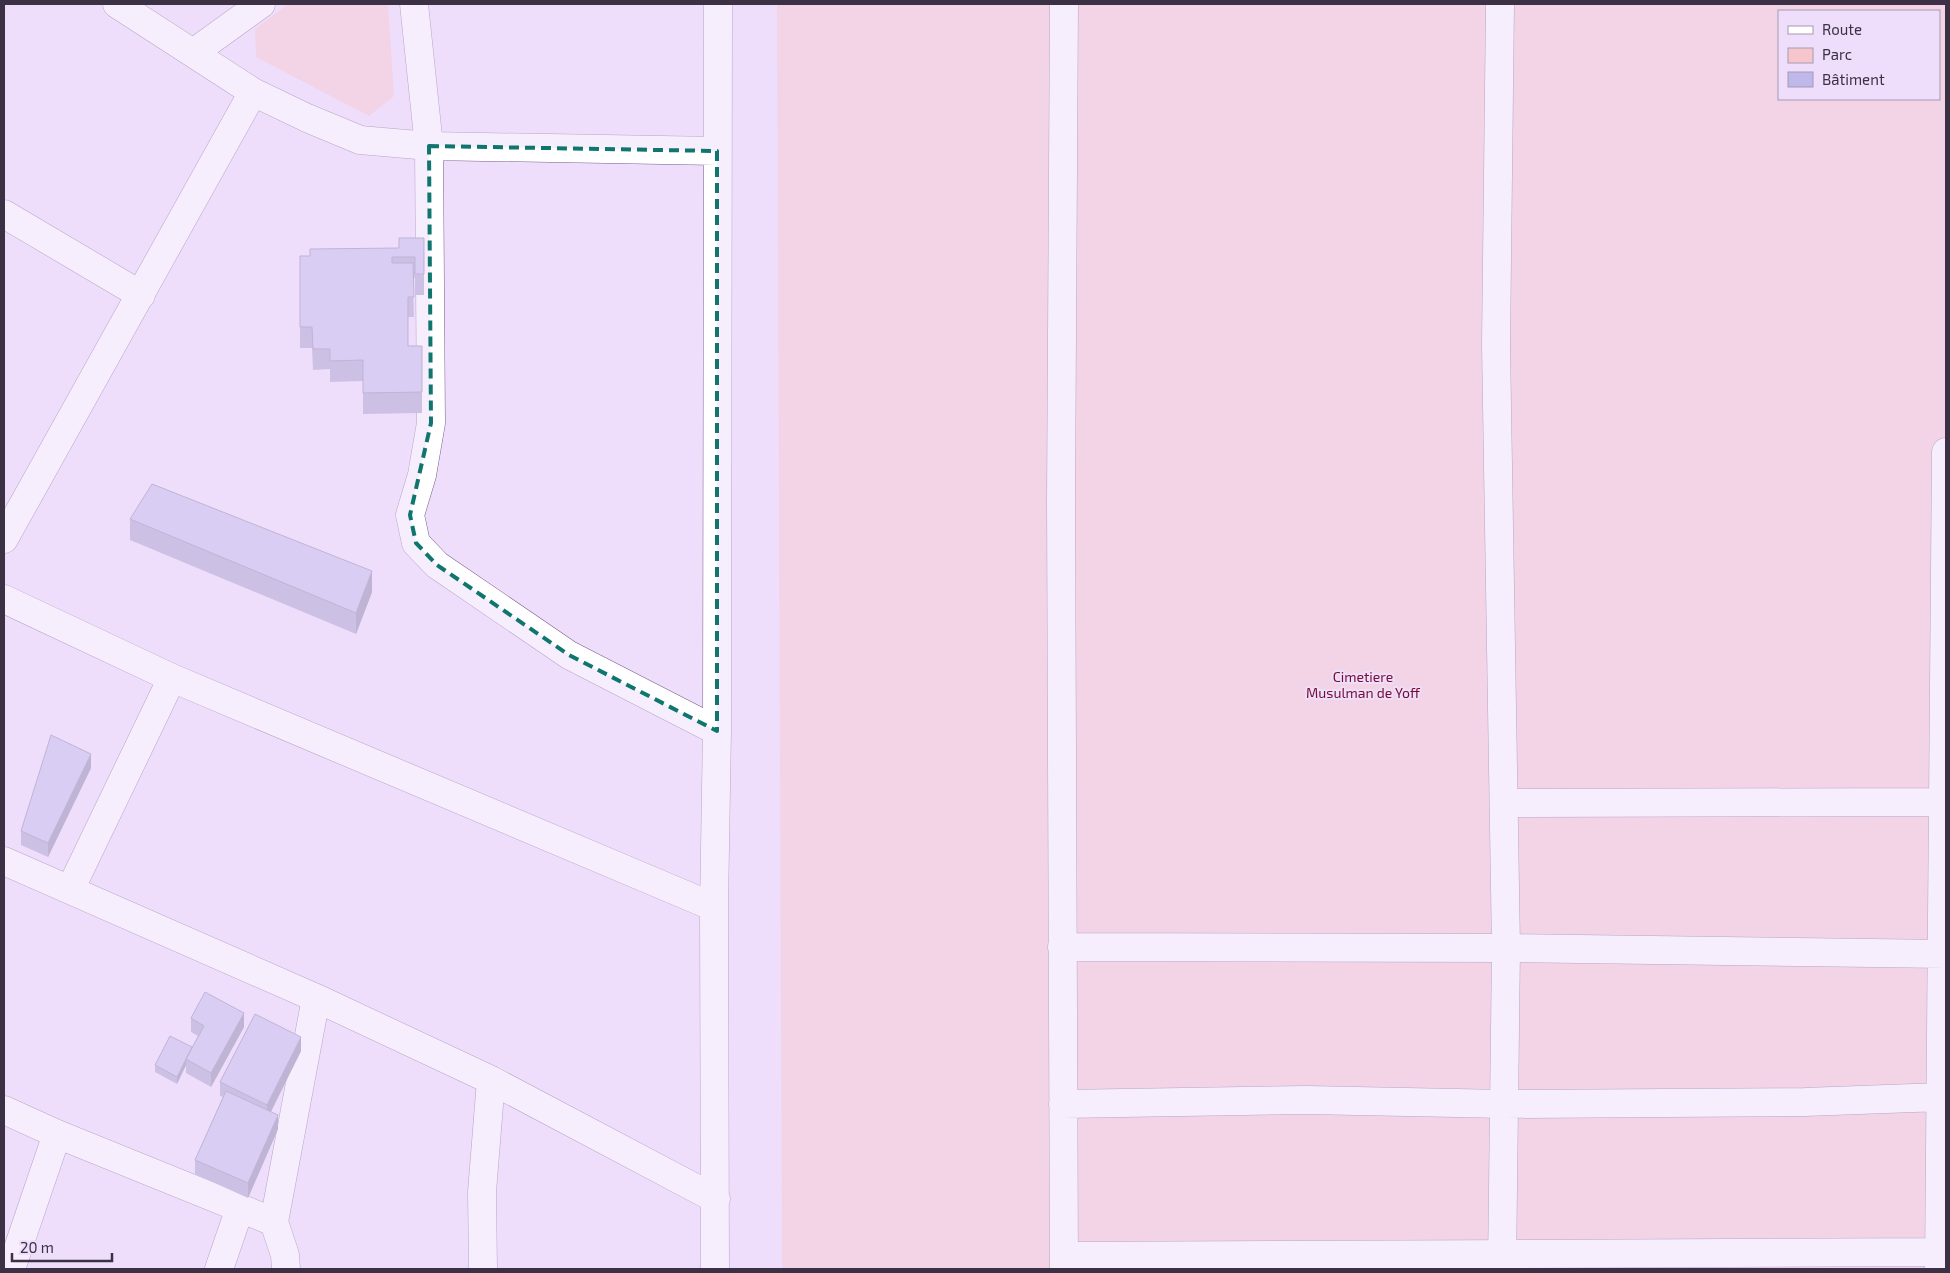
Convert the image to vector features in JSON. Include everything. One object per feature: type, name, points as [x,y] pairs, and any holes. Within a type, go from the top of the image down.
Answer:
[{"type":"street","points":[[118,4],[253,92],[307,118],[360,140],[429,146],[718,151]]},
{"type":"street","points":[[193,53],[261,4]]},
{"type":"street","points":[[414,4],[429,146],[431,423],[422,475],[410,515],[416,543],[437,566],[569,655],[716,731]]},
{"type":"street","points":[[715,1269],[714,907],[718,4]]},
{"type":"street","points":[[1064,4],[1061,492],[1064,1263],[1939,1261],[1944,954],[1943,802],[1946,452]]},
{"type":"street","points":[[1500,4],[1496,345],[1506,948],[1502,1262]]},
{"type":"street","points":[[4,539],[253,92]]},
{"type":"street","points":[[4,214],[141,295]]},
{"type":"street","points":[[4,599],[172,678],[714,907]]},
{"type":"street","points":[[70,890],[172,678]]},
{"type":"street","points":[[1504,803],[1943,802]]},
{"type":"street","points":[[4,861],[316,998],[491,1080],[716,1199]]},
{"type":"street","points":[[1062,947],[1506,948],[1944,954]]},
{"type":"street","points":[[286,1269],[284,1255],[274,1222],[316,998]]},
{"type":"street","points":[[484,1269],[482,1192],[491,1080]]},
{"type":"street","points":[[1063,1104],[1307,1100],[1505,1104],[1805,1102],[1941,1097]]},
{"type":"street","points":[[4,1110],[57,1134],[274,1222]]},
{"type":"street","points":[[11,1269],[57,1134]]},
{"type":"street","points":[[218,1269],[240,1208]]},
{"type":"highlighted area","points":[[429,146],[717,151],[717,731],[569,655],[437,565],[416,543],[410,515],[431,423]]},
{"type":"green space","points":[[288,4],[388,4],[394,96],[369,116],[256,57],[255,29]]},
{"type":"green space","name":"Cimetiere Musulman de Yoff","points":[[777,4],[1946,4],[1946,1269],[782,1269]]},
{"type":"building","points":[[399,238],[424,238],[424,274],[415,274],[415,257],[392,257],[392,263],[413,263],[414,297],[408,297],[408,346],[422,346],[422,392],[363,393],[363,360],[330,361],[330,349],[313,349],[312,327],[300,327],[300,256],[310,256],[310,249],[399,248]]},
{"type":"building","points":[[152,484],[372,571],[356,613],[130,519]]},
{"type":"building","points":[[51,735],[91,754],[48,843],[21,831]]},
{"type":"building","points":[[205,992],[244,1013],[211,1073],[186,1059],[204,1026],[191,1018]]},
{"type":"building","points":[[255,1014],[301,1037],[267,1105],[220,1082]]},
{"type":"building","points":[[170,1036],[192,1047],[177,1077],[155,1065]]},
{"type":"building","points":[[226,1091],[278,1115],[248,1183],[195,1160]]}]
